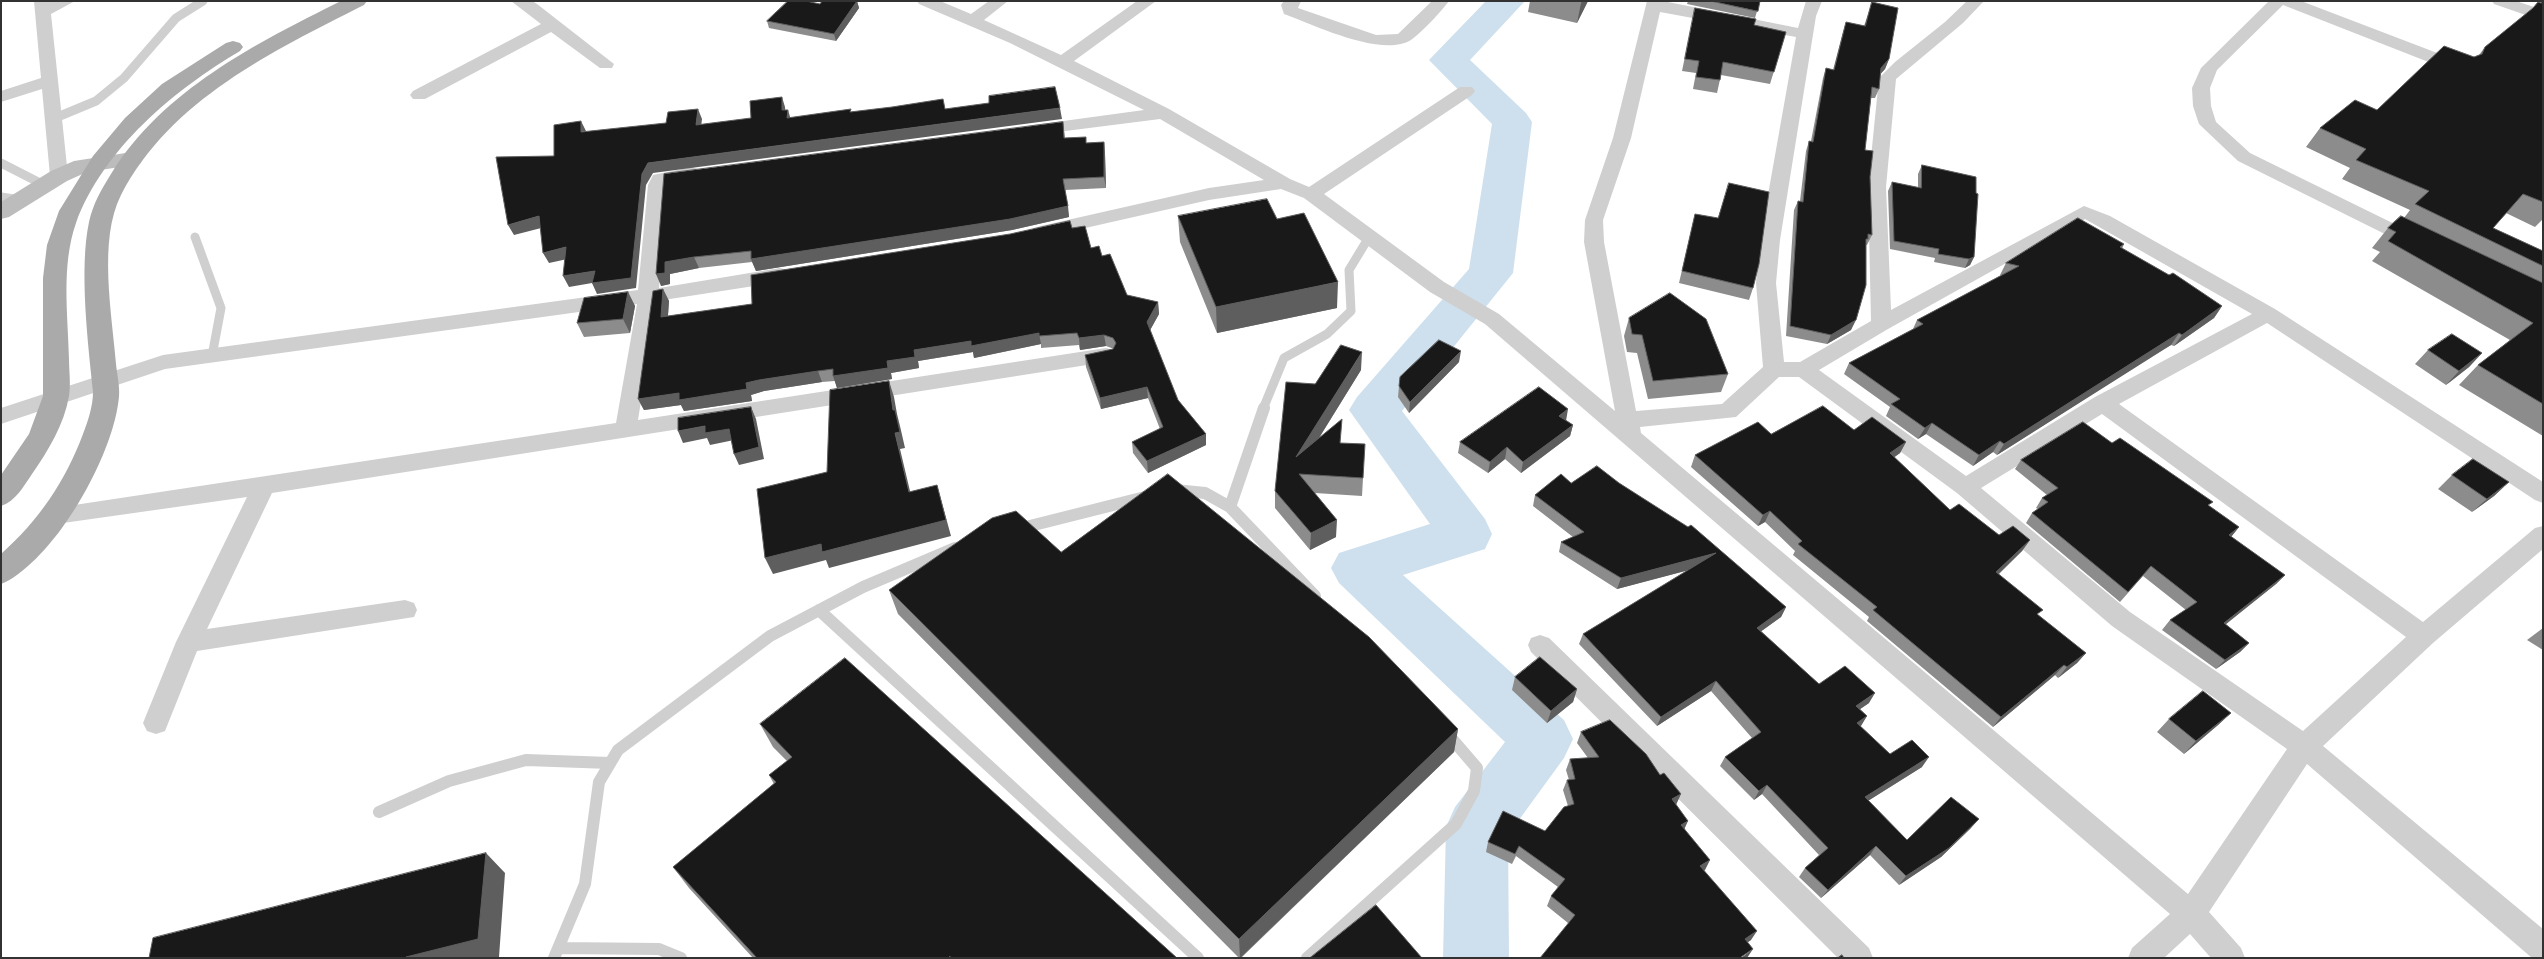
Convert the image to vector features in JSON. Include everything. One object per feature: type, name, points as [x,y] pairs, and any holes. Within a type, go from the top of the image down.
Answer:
[{"type":"main road","points":[[1,495],[21,468],[43,432],[56,396],[56,284],[63,230],[73,204],[98,163],[136,117],[188,75],[226,51],[326,1]]},
{"type":"main road","points":[[1,572],[56,515],[96,438],[106,396],[97,269],[101,220],[109,197],[132,160],[153,134],[184,104],[214,80],[282,38],[357,1]]},
{"type":"street","points":[[52,180],[54,118],[42,7],[68,1]]},
{"type":"street","points":[[519,1],[531,7],[552,25],[606,64]]},
{"type":"street","points":[[925,1],[973,20],[1063,61],[1163,113],[1283,182],[1311,194],[1437,287],[1492,319],[1629,429],[2191,914],[2231,958]]},
{"type":"street","points":[[973,20],[1000,1]]},
{"type":"street","points":[[1063,61],[1148,1]]},
{"type":"street","points":[[1293,1],[1289,5],[1290,11],[1374,40],[1404,37],[1441,1]]},
{"type":"street","points":[[1774,369],[1766,284],[1770,240],[1805,34],[1814,1]]},
{"type":"street","points":[[1881,324],[1877,187],[1888,78],[1898,65],[1928,44],[1962,16],[1976,1]]},
{"type":"street","points":[[2278,1],[2209,68],[2201,88],[2202,106],[2208,124],[2244,156],[2426,247]]},
{"type":"street","points":[[2286,1],[2461,68]]},
{"type":"street","points":[[2500,1],[2543,16]]},
{"type":"street","points":[[1629,429],[1594,242],[1594,220],[1622,138],[1654,3],[1805,34]]},
{"type":"street","points":[[419,94],[552,25]]},
{"type":"street","points":[[1,97],[49,81]]},
{"type":"street","points":[[1311,194],[1466,91]]},
{"type":"street","points":[[1016,132],[1163,113]]},
{"type":"street","points":[[1,212],[11,199],[52,180],[98,163],[132,160]]},
{"type":"street","points":[[626,429],[648,296],[657,185],[660,179],[710,171]]},
{"type":"street","points":[[1022,236],[1209,194],[1283,182]]},
{"type":"street","points":[[1629,429],[1728,411],[1774,369],[1804,370],[1881,324],[2084,212],[2102,220],[2268,314],[2543,494]]},
{"type":"street","points":[[1,416],[56,396],[163,362],[648,296],[795,273]]},
{"type":"street","points":[[1965,487],[2103,403],[2268,314]]},
{"type":"street","points":[[56,515],[264,486],[1106,355]]},
{"type":"street","points":[[1804,370],[1965,487],[2121,619],[2304,746],[2543,948]]},
{"type":"street","points":[[2103,403],[2424,636]]},
{"type":"street","points":[[156,722],[188,642],[264,486]]},
{"type":"street","points":[[2142,958],[2191,914],[2304,746],[2424,636],[2543,534]]},
{"type":"street","points":[[188,642],[405,610]]},
{"type":"street","points":[[1540,646],[1850,955]]},
{"type":"lane","points":[[54,118],[96,101],[124,78],[176,18],[202,1]]},
{"type":"lane","points":[[1,163],[52,180]]},
{"type":"lane","points":[[195,237],[221,308],[212,356]]},
{"type":"lane","points":[[1230,507],[1270,389],[1284,358],[1327,334],[1351,311],[1349,270],[1369,237]]},
{"type":"lane","points":[[1008,532],[1176,490],[1205,494],[1230,507],[1324,605]]},
{"type":"lane","points":[[681,958],[659,949],[556,953],[584,884],[599,782],[618,750],[762,642],[863,587],[971,543]]},
{"type":"lane","points":[[819,610],[1198,958]]},
{"type":"lane","points":[[1307,958],[1456,824],[1474,791],[1477,768],[1466,753],[1439,725]]},
{"type":"lane","points":[[379,812],[449,781],[526,760],[610,764]]},
{"type":"building","points":[[788,1],[806,1],[820,4],[822,1],[857,1],[834,34],[767,21]]},
{"type":"building","points":[[1711,1],[1760,1],[1758,11]]},
{"type":"building","points":[[2543,1],[2543,202],[2523,194],[2493,228],[2543,251],[2543,266],[2415,204],[2429,191],[2356,160],[2366,149],[2320,128],[2355,100],[2377,110],[2444,46],[2474,57],[2482,54],[2485,47],[2538,2],[2541,3]]},
{"type":"building","points":[[1872,2],[1898,8],[1889,59],[1881,68],[1879,89],[1872,87],[1865,150],[1873,151],[1870,177],[1872,235],[1868,234],[1868,239],[1866,239],[1866,285],[1856,320],[1831,335],[1790,326],[1798,201],[1803,202],[1809,141],[1813,142],[1826,68],[1834,70],[1846,22],[1865,26]]},
{"type":"building","points":[[1695,8],[1756,19],[1754,25],[1786,32],[1774,72],[1723,62],[1720,80],[1696,77],[1699,61],[1685,59]]},
{"type":"building","points":[[1055,87],[1060,108],[648,163],[642,174],[631,278],[592,283],[595,271],[563,276],[566,247],[543,253],[539,216],[508,225],[496,157],[554,156],[554,125],[581,121],[581,132],[666,123],[668,112],[698,109],[696,125],[751,118],[750,101],[782,97],[782,110],[788,110],[787,118],[851,109],[850,112],[892,107],[943,99],[945,109],[989,103],[989,96]]},
{"type":"building","points":[[1063,122],[1064,138],[1086,137],[1086,143],[1104,142],[1104,177],[1063,179],[1068,206],[1010,219],[751,259],[751,251],[694,257],[665,262],[665,273],[656,274],[664,174]]},
{"type":"building","points":[[1922,165],[1976,177],[1976,193],[1978,194],[1974,257],[1969,259],[1938,254],[1939,249],[1894,241],[1892,182],[1921,188]]},
{"type":"building","points":[[1729,183],[1769,192],[1759,264],[1753,288],[1682,271],[1695,214],[1718,218]]},
{"type":"building","points":[[1267,199],[1277,219],[1304,213],[1338,282],[1216,307],[1178,216]]},
{"type":"building","points":[[2401,216],[2543,283],[2543,404],[2478,365],[2533,323],[2388,241],[2396,232],[2388,228]]},
{"type":"building","points":[[2078,218],[2124,244],[2120,247],[2169,275],[2173,273],[2222,306],[2182,335],[2179,333],[2004,444],[2000,441],[1979,455],[1932,423],[1925,428],[1891,404],[1900,399],[1849,363],[1923,324],[1917,320],[2019,266],[2006,263]]},
{"type":"building","points":[[1070,221],[1072,228],[1085,226],[1091,248],[1099,246],[1102,256],[1110,254],[1127,295],[1158,302],[1147,322],[1178,400],[1206,434],[1147,461],[1132,442],[1163,427],[1147,387],[1100,398],[1085,355],[1113,349],[1116,343],[1113,338],[1104,335],[1079,338],[1077,333],[1039,336],[1039,333],[971,346],[971,341],[914,350],[915,357],[887,361],[888,368],[833,376],[833,369],[759,380],[746,383],[747,389],[679,400],[679,393],[638,399],[653,291],[663,289],[661,317],[752,304],[751,275],[1010,234]]},
{"type":"building","points":[[628,292],[623,319],[577,323],[584,298]]},
{"type":"building","points":[[1670,293],[1706,319],[1728,374],[1653,381],[1642,335],[1632,334],[1629,318]]},
{"type":"building","points":[[2452,334],[2482,353],[2459,371],[2428,350]]},
{"type":"building","points":[[1439,340],[1461,351],[1410,402],[1399,386],[1400,377]]},
{"type":"building","points":[[1341,345],[1362,352],[1296,457],[1342,419],[1340,443],[1365,444],[1363,478],[1299,474],[1337,520],[1311,533],[1275,491],[1286,382],[1315,384]]},
{"type":"building","points":[[889,381],[893,410],[895,410],[900,432],[895,433],[909,492],[937,485],[946,520],[822,552],[821,544],[765,558],[757,489],[827,472],[830,390]]},
{"type":"building","points":[[1539,387],[1568,409],[1559,416],[1573,425],[1523,462],[1507,447],[1490,462],[1460,442]]},
{"type":"building","points":[[1823,406],[1854,430],[1872,417],[1906,442],[1890,453],[1950,510],[1959,504],[1999,535],[2013,526],[2030,540],[1996,572],[2043,610],[2037,614],[2086,653],[2067,667],[2064,665],[2001,717],[1873,610],[1877,607],[1798,544],[1802,541],[1770,511],[1763,515],[1695,455],[1758,422],[1771,434]]},
{"type":"building","points":[[751,407],[759,447],[734,454],[729,429],[705,433],[705,426],[678,431],[678,418]]},
{"type":"building","points":[[2083,422],[2112,443],[2120,438],[2213,502],[2208,505],[2239,527],[2229,535],[2285,575],[2224,623],[2249,643],[2225,660],[2170,620],[2197,602],[2151,566],[2128,592],[2032,513],[2048,502],[2042,498],[2058,488],[2021,460]]},
{"type":"building","points":[[2473,459],[2509,482],[2487,499],[2452,475]]},
{"type":"building","points":[[1597,466],[1619,483],[1688,527],[1691,525],[1786,607],[1757,628],[1819,684],[1845,666],[1875,693],[1856,706],[1867,716],[1857,723],[1890,754],[1912,740],[1929,757],[1865,797],[1907,840],[1951,797],[1979,819],[1949,848],[1906,876],[1876,846],[1828,890],[1805,868],[1828,848],[1767,785],[1759,791],[1725,757],[1761,732],[1716,681],[1661,717],[1583,634],[1716,553],[1621,578],[1561,542],[1584,532],[1535,495],[1561,474],[1571,483]]},
{"type":"building","points":[[1168,474],[1369,637],[1458,729],[1239,939],[889,590],[992,518],[1016,511],[1061,552]]},
{"type":"building","points":[[1540,657],[1577,689],[1551,711],[1515,677]]},
{"type":"building","points":[[845,658],[1177,958],[950,958],[950,956],[948,958],[757,958],[673,867],[776,782],[769,775],[792,757],[760,724]]},
{"type":"building","points":[[2203,691],[2231,713],[2196,741],[2169,719]]},
{"type":"building","points":[[1610,720],[1646,754],[1660,775],[1664,773],[1681,794],[1672,799],[1688,821],[1681,825],[1710,860],[1700,866],[1757,931],[1745,939],[1753,949],[1742,958],[1540,958],[1575,915],[1551,896],[1565,879],[1519,846],[1515,854],[1488,842],[1503,811],[1545,831],[1564,807],[1574,804],[1567,780],[1575,779],[1570,759],[1599,757],[1581,732]]},
{"type":"building","points":[[486,853],[478,939],[406,958],[149,958],[153,938]]},
{"type":"building","points":[[1376,905],[1422,958],[1310,958]]},
{"type":"waterway","points":[[1476,958],[1477,827],[1543,739],[1358,568],[1466,534],[1374,410],[1491,273],[1512,122],[1448,60],[1507,1]]}]
